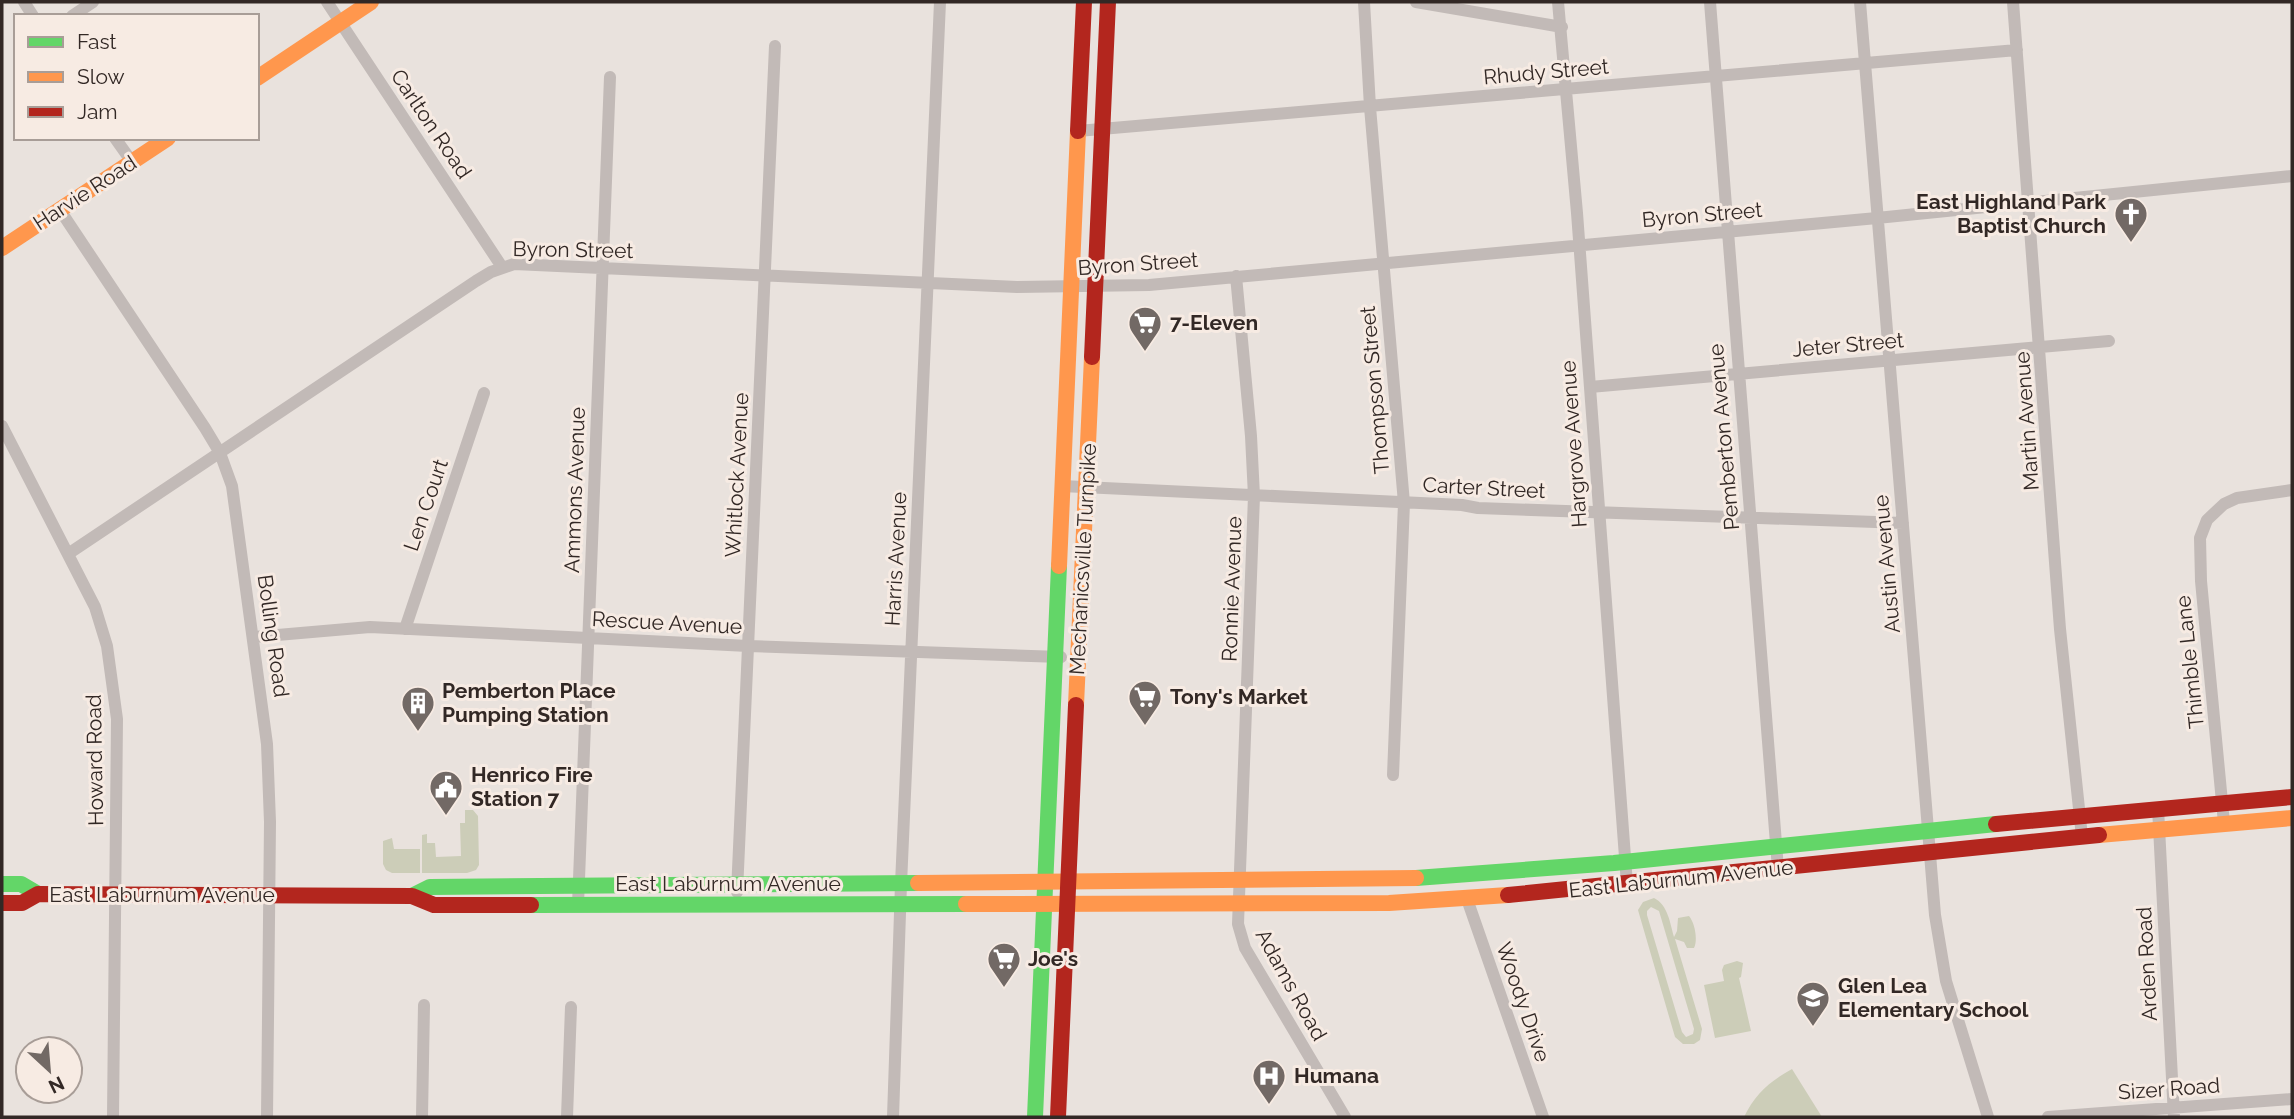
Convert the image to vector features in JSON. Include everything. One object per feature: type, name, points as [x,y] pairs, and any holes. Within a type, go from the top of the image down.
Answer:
[{"type":"main road","points":[[259,78],[371,2]]},
{"type":"main road","name":"Mechanicsville Turnpike","points":[[1035,1117],[1084,2]]},
{"type":"main road","name":"Mechanicsville Turnpike","points":[[1058,1117],[1108,2]]},
{"type":"main road","name":"Harvie Road","points":[[2,248],[165,140]]},
{"type":"main road","name":"East Laburnum Avenue","points":[[412,896],[430,887],[1240,883],[1504,874],[2292,797]]},
{"type":"main road","name":"East Laburnum Avenue","points":[[2,903],[22,903],[38,894],[115,894],[412,896],[434,905],[1389,903],[1467,899],[1627,884],[2292,818]]},
{"type":"main road","name":"East Laburnum Avenue","points":[[2,884],[21,884],[38,894]]},
{"type":"street","points":[[75,14],[93,2]]},
{"type":"street","name":"Carlton Road","points":[[327,2],[502,267]]},
{"type":"street","name":"Harris Avenue","points":[[893,1117],[940,2]]},
{"type":"street","name":"Thompson Street","points":[[1364,2],[1370,107],[1404,503],[1393,775]]},
{"type":"street","points":[[1416,2],[1562,27]]},
{"type":"street","name":"Hargrove Avenue","points":[[1558,2],[1627,884]]},
{"type":"street","name":"Pemberton Avenue","points":[[1710,2],[1777,869]]},
{"type":"street","name":"Austin Avenue","points":[[1860,2],[1938,940],[1946,981],[1988,1117]]},
{"type":"street","name":"Martin Avenue","points":[[2013,2],[2060,629],[2082,837]]},
{"type":"street","name":"Whitlock Avenue","points":[[737,905],[775,46]]},
{"type":"street","name":"Rhudy Street","points":[[1078,131],[2017,50]]},
{"type":"street","name":"Ammons Avenue","points":[[578,905],[610,78]]},
{"type":"street","points":[[116,140],[132,163]]},
{"type":"street","name":"Byron Street","points":[[68,554],[476,281],[502,267],[514,264],[928,283],[1094,287],[1727,232],[2292,176]]},
{"type":"street","name":"Bolling Road","points":[[60,210],[220,453],[232,485],[267,744],[270,811],[267,1117]]},
{"type":"street","name":"Ronnie Avenue","points":[[1237,276],[1254,495],[1238,904]]},
{"type":"street","name":"Jeter Street","points":[[1590,387],[2109,341]]},
{"type":"street","name":"Len Court","points":[[405,629],[484,393]]},
{"type":"street","name":"Howard Road","points":[[2,426],[95,607],[107,646],[117,719],[113,1117]]},
{"type":"street","name":"Carter Street","points":[[1062,486],[1598,512],[1903,523]]},
{"type":"street","name":"Thimble Lane","points":[[2224,824],[2199,552],[2203,528],[2211,515],[2237,498],[2292,490]]},
{"type":"street","name":"Rescue Avenue","points":[[254,637],[370,627],[588,639],[1078,658]]},
{"type":"street","name":"Arden Road","points":[[2158,808],[2174,1112]]},
{"type":"street","name":"Woody Drive","points":[[1467,899],[1543,1117]]},
{"type":"street","name":"Adams Road","points":[[1238,904],[1238,924],[1245,948],[1345,1117]]},
{"type":"street","points":[[422,1117],[424,1005]]},
{"type":"street","points":[[567,1117],[571,1007]]},
{"type":"street","name":"Sizer Road","points":[[2048,1117],[2174,1112],[2292,1099]]},
{"type":"green space","points":[[465,810],[473,810],[478,816],[479,865],[476,870],[467,873],[422,873],[422,835],[427,834],[427,843],[435,843],[436,857],[461,856],[460,823],[465,823]]},
{"type":"green space","points":[[392,838],[394,849],[420,849],[420,873],[392,873],[386,870],[383,864],[383,841]]},
{"type":"green space","points":[[1654,898],[1659,901],[1668,915],[1674,937],[1678,918],[1689,916],[1693,923],[1696,936],[1694,948],[1687,948],[1684,942],[1675,939],[1702,1029],[1700,1040],[1694,1044],[1683,1044],[1675,1037],[1638,910],[1643,902]],"holes":[[[1651,907],[1659,911],[1694,1029],[1693,1034],[1686,1037],[1682,1032],[1647,915]]]},
{"type":"green space","points":[[1737,961],[1743,963],[1739,978],[1751,1031],[1715,1038],[1704,985],[1724,981],[1724,965]]},
{"type":"green space","points":[[1792,1069],[1822,1117],[1744,1117],[1764,1089]]},
{"type":"traffic: fast","points":[[1035,1117],[1059,566]]},
{"type":"traffic: fast","points":[[1416,878],[1614,863],[1996,824]]},
{"type":"traffic: fast","points":[[412,896],[430,887],[918,883]]},
{"type":"traffic: fast","points":[[2,884],[21,884],[38,894]]},
{"type":"traffic: fast","points":[[531,905],[966,904]]},
{"type":"traffic: slow","points":[[259,77],[371,2]]},
{"type":"traffic: slow","points":[[1059,566],[1078,131]]},
{"type":"traffic: slow","points":[[2,248],[165,140]]},
{"type":"traffic: slow","points":[[1076,705],[1092,357]]},
{"type":"traffic: slow","points":[[2099,835],[2292,818]]},
{"type":"traffic: slow","points":[[918,883],[1416,878]]},
{"type":"traffic: slow","points":[[966,904],[1389,903],[1508,895]]},
{"type":"traffic: jam","points":[[1078,131],[1084,2]]},
{"type":"traffic: jam","points":[[1092,357],[1108,2]]},
{"type":"traffic: jam","points":[[1058,1117],[1076,705]]},
{"type":"traffic: jam","points":[[1996,824],[2292,797]]},
{"type":"traffic: jam","points":[[1508,895],[2099,835]]},
{"type":"traffic: jam","points":[[2,903],[22,903],[38,894],[412,896],[434,905],[531,905]]},
{"type":"place","name":"East Highland Park Baptist Church","points":[[2131,244]]},
{"type":"place","name":"7-Eleven","points":[[1145,353]]},
{"type":"place","name":"Tony's Market","points":[[1145,727]]},
{"type":"place","name":"Pemberton Place Pumping Station","points":[[418,733]]},
{"type":"place","name":"Henrico Fire Station 7","points":[[446,817]]},
{"type":"place","name":"Joe's","points":[[1004,989]]},
{"type":"place","name":"Glen Lea Elementary School","points":[[1813,1028]]},
{"type":"place","name":"Humana","points":[[1269,1106]]}]
